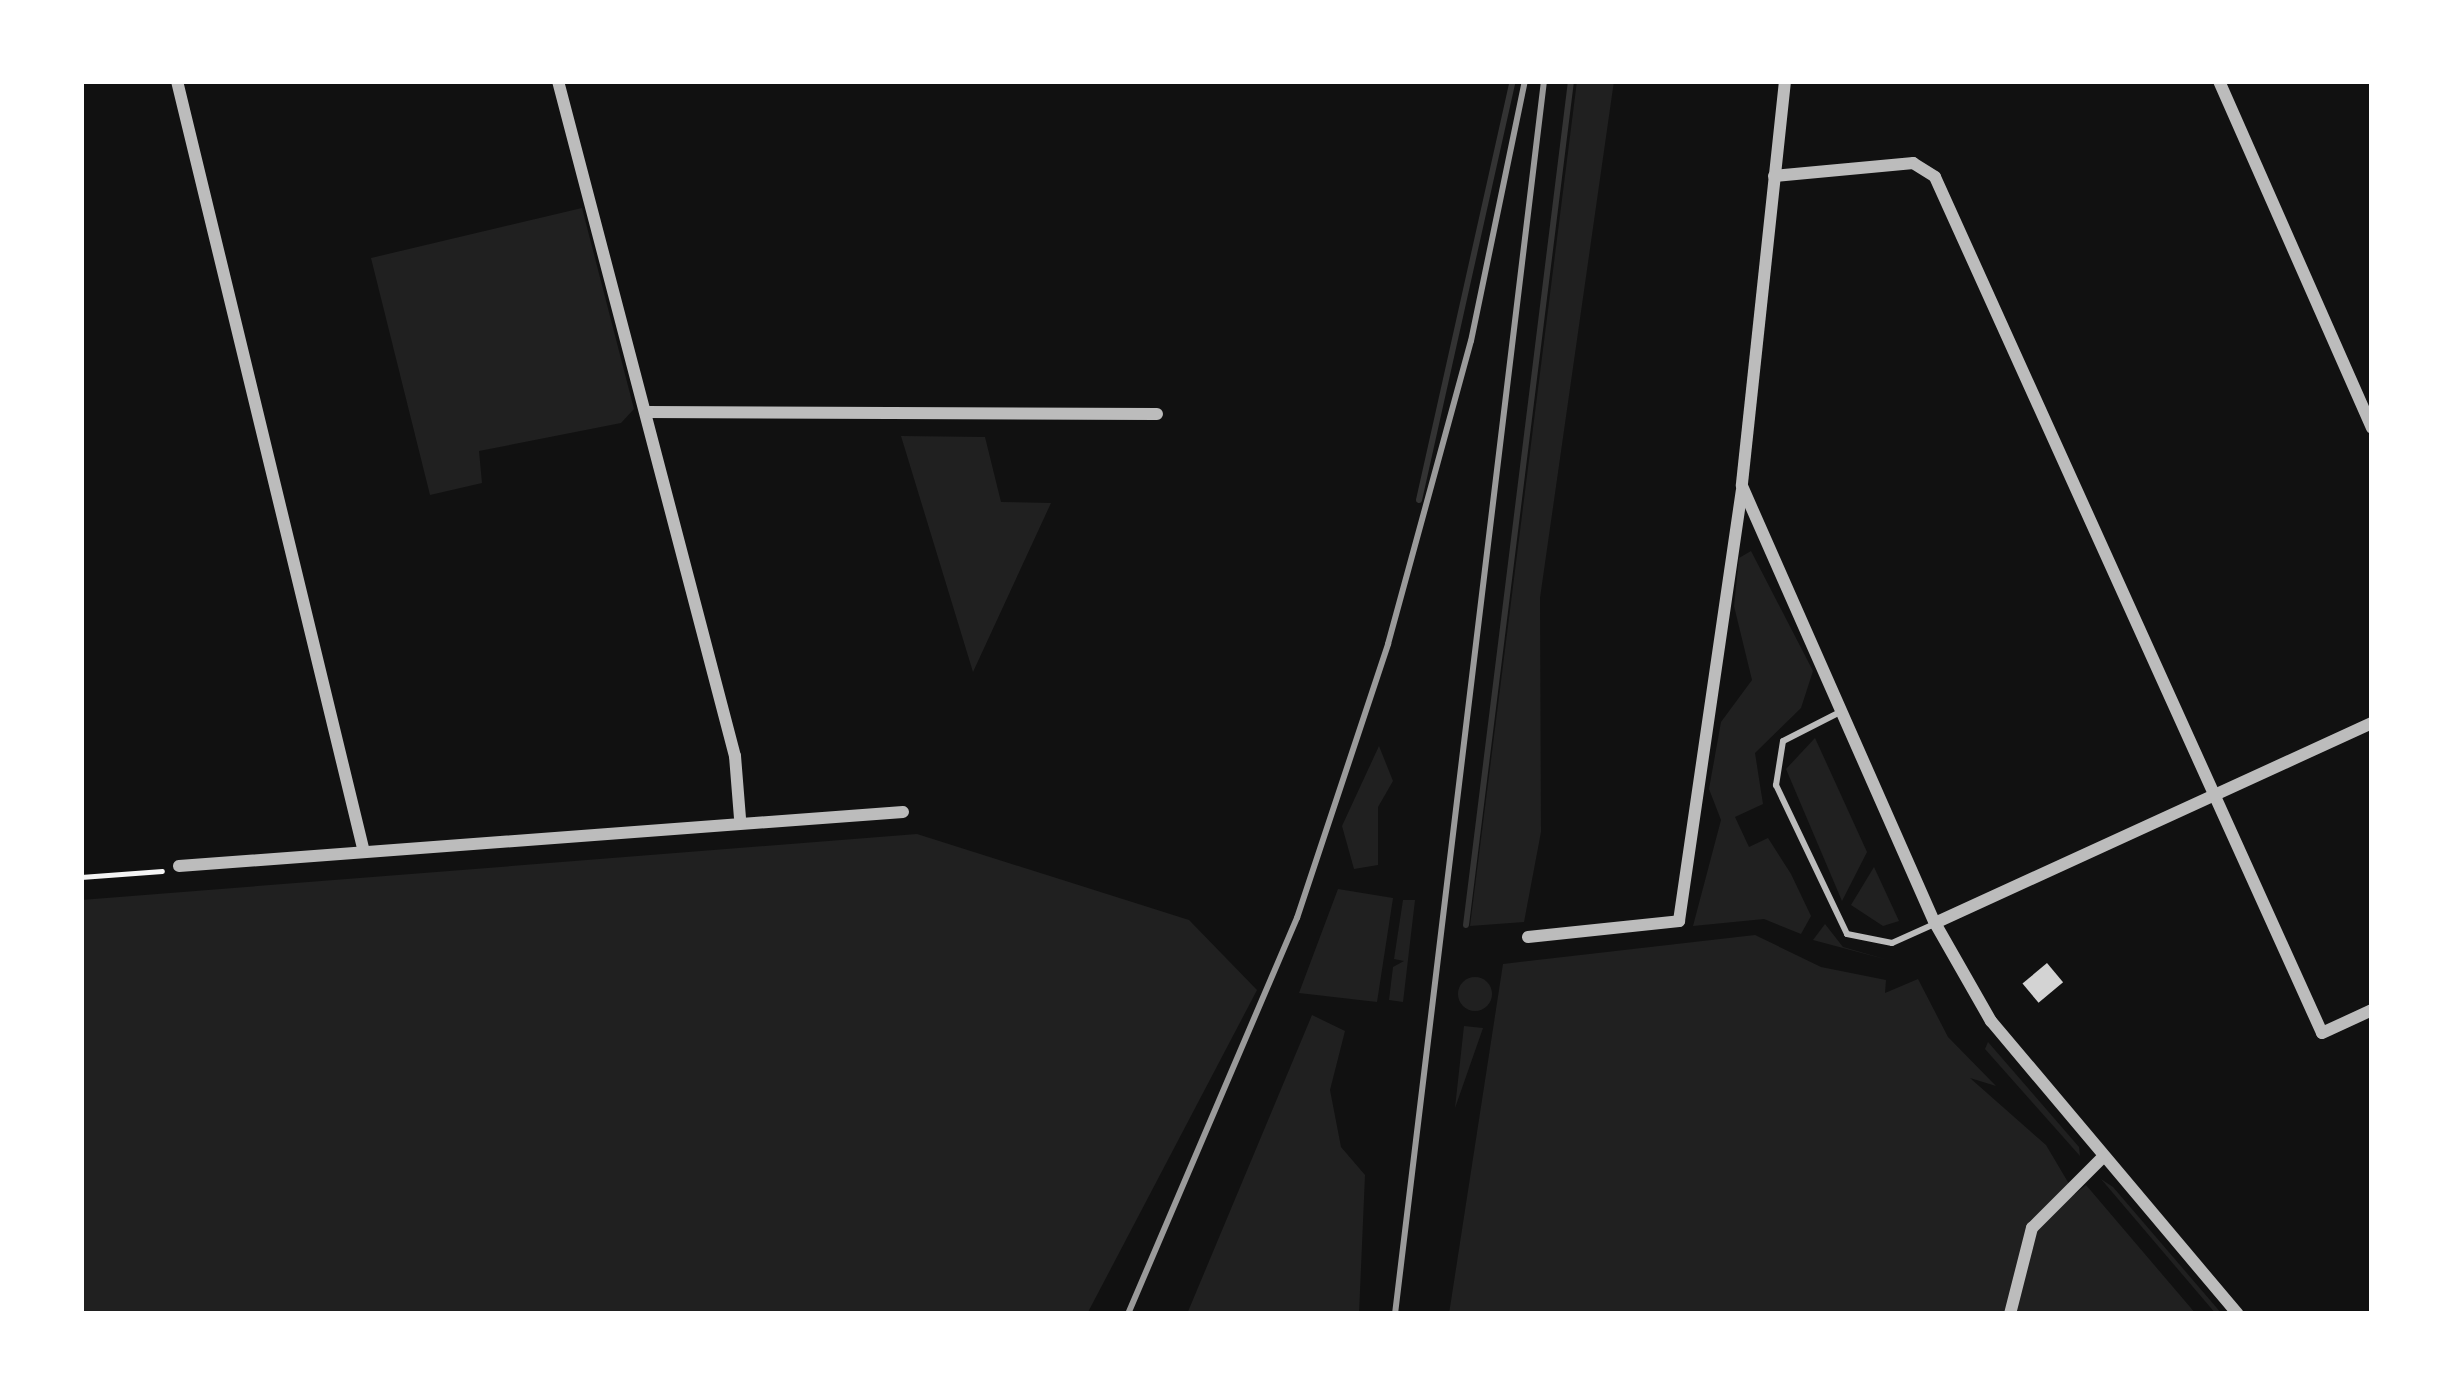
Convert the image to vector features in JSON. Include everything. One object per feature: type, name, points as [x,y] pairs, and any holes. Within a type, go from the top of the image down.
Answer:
[{"type":"street","points":[[177,81],[363,848]]},
{"type":"street","points":[[558,81],[735,756],[740,818]]},
{"type":"street","points":[[1528,938],[1679,921],[1742,486],[1785,81]]},
{"type":"street","points":[[2219,81],[2372,428]]},
{"type":"street","points":[[1774,176],[1913,163],[1935,177],[2322,1033],[2372,1010]]},
{"type":"street","points":[[646,412],[1157,414]]},
{"type":"street","points":[[1742,486],[1935,923],[1998,1033],[2238,1314]]},
{"type":"street","points":[[1935,923],[2372,723]]},
{"type":"street","points":[[178,866],[740,818],[903,812]]},
{"type":"street","points":[[2010,1314],[2032,1228],[2103,1156]]},
{"type":"lane","points":[[1842,712],[1784,741],[1776,785],[1847,934],[1892,943],[1935,923]]},
{"type":"path","points":[[81,877],[178,866]]},
{"type":"shaded area","points":[[1577,81],[1614,81],[1540,598],[1541,832],[1524,922],[1470,926]]},
{"type":"shaded area","points":[[582,208],[634,409],[621,423],[479,451],[482,483],[430,495],[371,258]]},
{"type":"shaded area","points":[[901,436],[985,437],[1001,502],[1051,503],[973,672]]},
{"type":"shaded area","points":[[1751,551],[1813,671],[1801,708],[1755,753],[1763,804],[1735,817],[1749,847],[1768,838],[1791,874],[1811,916],[1801,934],[1764,919],[1693,926],[1721,820],[1709,789],[1721,722],[1752,680],[1734,606],[1739,558]]},
{"type":"shaded area","points":[[1815,738],[1867,852],[1842,901],[1786,769]]},
{"type":"shaded area","points":[[1379,746],[1393,781],[1378,807],[1378,865],[1354,869],[1342,826]]},
{"type":"shaded area","points":[[917,834],[1189,920],[1257,990],[1087,1314],[81,1314],[81,900]]},
{"type":"shaded area","points":[[1874,867],[1899,921],[1883,926],[1851,905]]},
{"type":"shaded area","points":[[1338,889],[1393,898],[1377,1002],[1299,993]]},
{"type":"shaded area","points":[[1403,900],[1415,900],[1403,1002],[1389,1000],[1393,967],[1404,961],[1394,959]]},
{"type":"shaded area","points":[[1825,924],[1843,947],[1888,960],[1813,940]]},
{"type":"shaded area","points":[[1755,935],[1821,967],[1886,980],[1885,993],[1918,979],[1948,1037],[1996,1086],[1970,1078],[2046,1145],[2075,1194],[2086,1185],[2196,1314],[1449,1314],[1503,964]]},
{"type":"shaded area","points":[[1475,977],[1487,982],[1492,994],[1487,1006],[1475,1011],[1463,1006],[1458,994],[1463,982]]},
{"type":"shaded area","points":[[1312,1015],[1345,1031],[1330,1090],[1341,1147],[1365,1175],[1359,1314],[1187,1314]]},
{"type":"shaded area","points":[[1464,1026],[1483,1028],[1455,1108]]},
{"type":"shaded area","points":[[1988,1042],[2079,1147],[2080,1156],[1985,1049]]},
{"type":"shaded area","points":[[2101,1179],[2113,1187],[2222,1314],[2216,1314]]},
{"type":"building","points":[[2047,963],[2063,982],[2039,1003],[2022,984]]},
{"type":"waterway","points":[[1419,500],[1513,81]]},
{"type":"waterway","points":[[1466,925],[1571,81]]},
{"type":"railway","points":[[1128,1314],[1297,918],[1388,644],[1471,341],[1525,81]]},
{"type":"railway","points":[[1395,1314],[1544,81]]}]
